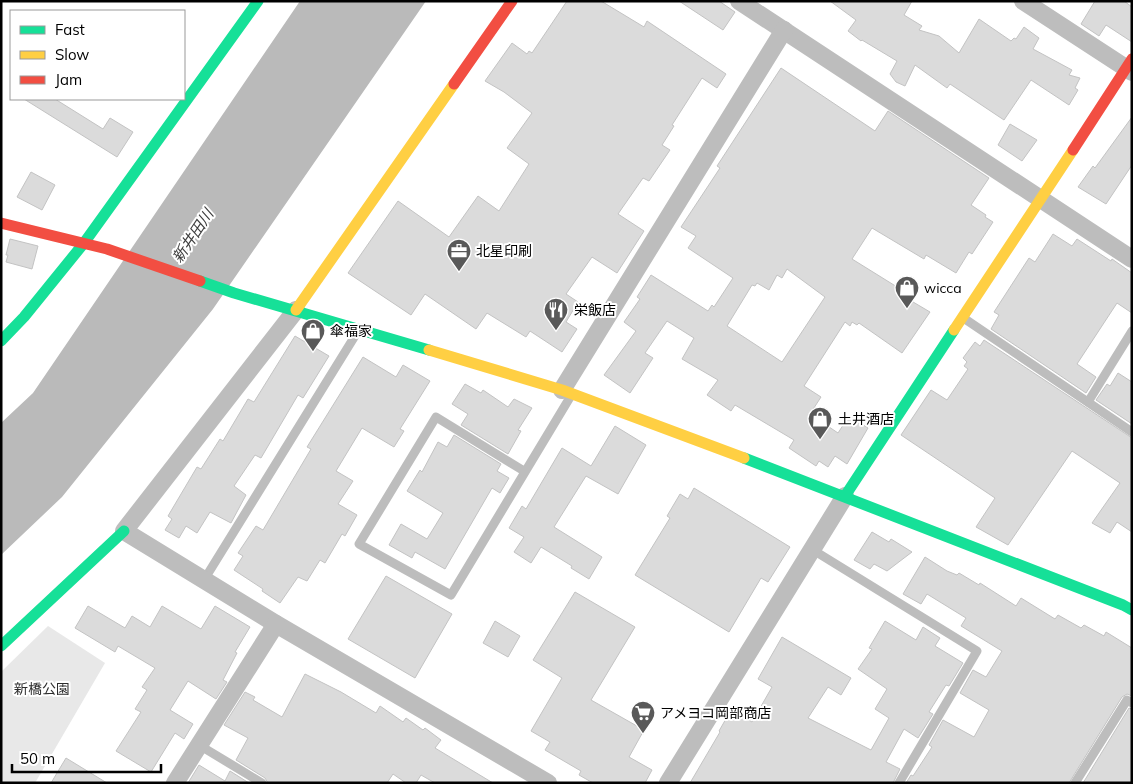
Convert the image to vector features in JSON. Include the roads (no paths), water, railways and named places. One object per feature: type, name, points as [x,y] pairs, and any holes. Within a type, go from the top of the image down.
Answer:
[{"type":"street","points":[[1,341],[24,317],[84,243],[258,1]]},
{"type":"street","points":[[1,646],[124,531],[296,310],[512,1]]},
{"type":"street","points":[[739,1],[1132,259]]},
{"type":"street","points":[[668,783],[845,496],[1040,199],[1130,66],[1023,1]]},
{"type":"street","points":[[567,392],[784,30]]},
{"type":"street","points":[[1,223],[107,249],[234,293],[567,392],[1128,605]]},
{"type":"street","points":[[124,531],[276,624],[548,783]]},
{"type":"street","points":[[175,783],[276,624]]},
{"type":"lane","points":[[962,317],[1132,432]]},
{"type":"lane","points":[[204,580],[359,329]]},
{"type":"lane","points":[[1088,402],[1132,331]]},
{"type":"lane","points":[[524,471],[436,417],[359,544],[451,595],[524,471],[567,392]]},
{"type":"lane","points":[[813,550],[977,650],[898,783]]},
{"type":"lane","points":[[1075,783],[1126,700],[1132,703]]},
{"type":"lane","points":[[199,744],[262,783]]},
{"type":"water","name":"新井田川","points":[[300,1],[426,1],[213,309],[62,497],[1,555],[1,423],[33,393]]},
{"type":"place","name":"北星印刷","points":[[459,272]]},
{"type":"place","name":"wicca","points":[[907,309]]},
{"type":"place","name":"栄飯店","points":[[556,331]]},
{"type":"place","name":"傘福家","points":[[313,352]]},
{"type":"place","name":"土井酒店","points":[[820,440]]},
{"type":"place","name":"アメヨコ岡部商店","points":[[643,734]]},
{"type":"park label","name":"新橋公園","points":[[42,689]]}]
